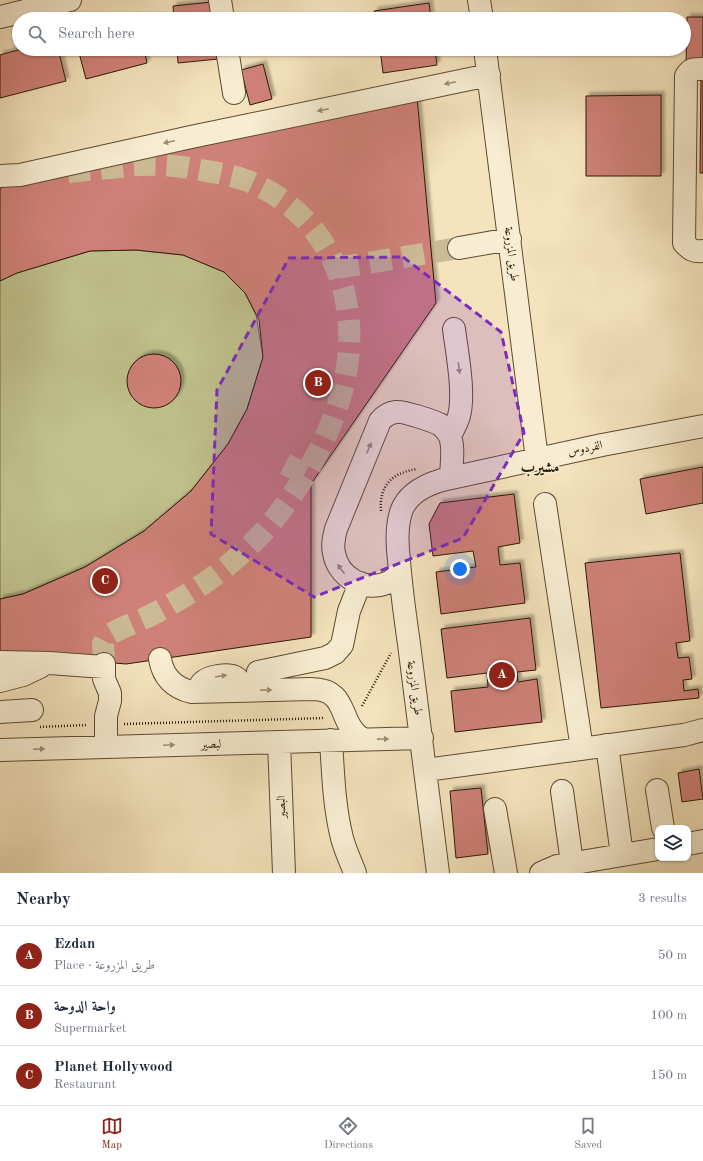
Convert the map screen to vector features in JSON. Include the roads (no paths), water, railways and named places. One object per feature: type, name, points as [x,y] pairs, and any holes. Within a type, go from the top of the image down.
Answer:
[{"type":"street","points":[[220,0],[222,12]]},
{"type":"street","points":[[479,0],[481,12]]},
{"type":"street","points":[[19,12],[60,1]]},
{"type":"street","points":[[0,17],[12,14]]},
{"type":"street","points":[[228,56],[234,93]]},
{"type":"street","name":"طريق المزروعة","points":[[486,56],[537,458]]},
{"type":"street","points":[[703,69],[694,69],[689,71],[686,76],[684,243],[689,249],[695,252],[703,251]]},
{"type":"street","points":[[0,176],[20,175],[191,140],[488,75]]},
{"type":"street","points":[[0,181],[48,174]]},
{"type":"street","points":[[459,248],[510,240]]},
{"type":"street","points":[[450,436],[459,416],[461,405],[461,384],[454,329]]},
{"type":"street","points":[[400,574],[386,583],[369,585],[353,580],[340,568],[335,557],[333,544],[336,529],[380,421],[384,416],[390,413],[404,413],[440,425],[446,429],[452,443],[451,478]]},
{"type":"street","name":"الفردوس","points":[[404,504],[410,497],[433,482],[537,458],[703,426]]},
{"type":"street","name":"طريق المزروعة","points":[[404,504],[397,539],[400,574],[438,873]]},
{"type":"street","points":[[545,504],[582,749]]},
{"type":"street","points":[[258,672],[325,658],[335,654],[342,645],[349,611],[360,583]]},
{"type":"street","points":[[160,659],[164,673],[173,684],[185,690],[199,692],[311,689],[324,690],[335,697],[340,703],[345,717],[355,735],[362,740]]},
{"type":"street","points":[[0,662],[49,663],[104,670],[100,697],[102,710],[106,720],[106,747]]},
{"type":"street","points":[[0,680],[23,675],[49,663]]},
{"type":"street","points":[[0,712],[35,718]]},
{"type":"street","points":[[426,770],[684,735],[703,730],[703,734]]},
{"type":"street","name":"لبصير","points":[[0,750],[422,738]]},
{"type":"street","points":[[331,740],[332,765],[342,839],[355,873]]},
{"type":"street","name":"البصير","points":[[279,742],[284,873]]},
{"type":"street","points":[[607,745],[622,855]]},
{"type":"street","points":[[657,790],[663,825]]},
{"type":"street","points":[[562,791],[572,863]]},
{"type":"street","points":[[495,809],[506,873]]},
{"type":"street","points":[[691,843],[703,841]]},
{"type":"street","points":[[546,872],[556,866],[655,850]]},
{"type":"tunnel","points":[[68,172],[137,165],[174,166],[238,178],[248,181],[278,197],[302,217],[322,241],[336,267],[345,296],[349,327],[348,359],[337,408],[314,460],[282,509],[259,537],[218,573],[189,594],[157,612],[107,636],[103,644],[104,664]]},
{"type":"tunnel","points":[[337,268],[459,248]]},
{"type":"tunnel","points":[[285,464],[305,474]]},
{"type":"place","name":"واحة الدوحة","points":[[318,383]]},
{"type":"place","name":"Planet Hollywood","points":[[105,581]]},
{"type":"place","name":"Ezdan","points":[[502,675]]},
{"type":"district","name":"مشيرب","points":[[540,466]]}]
